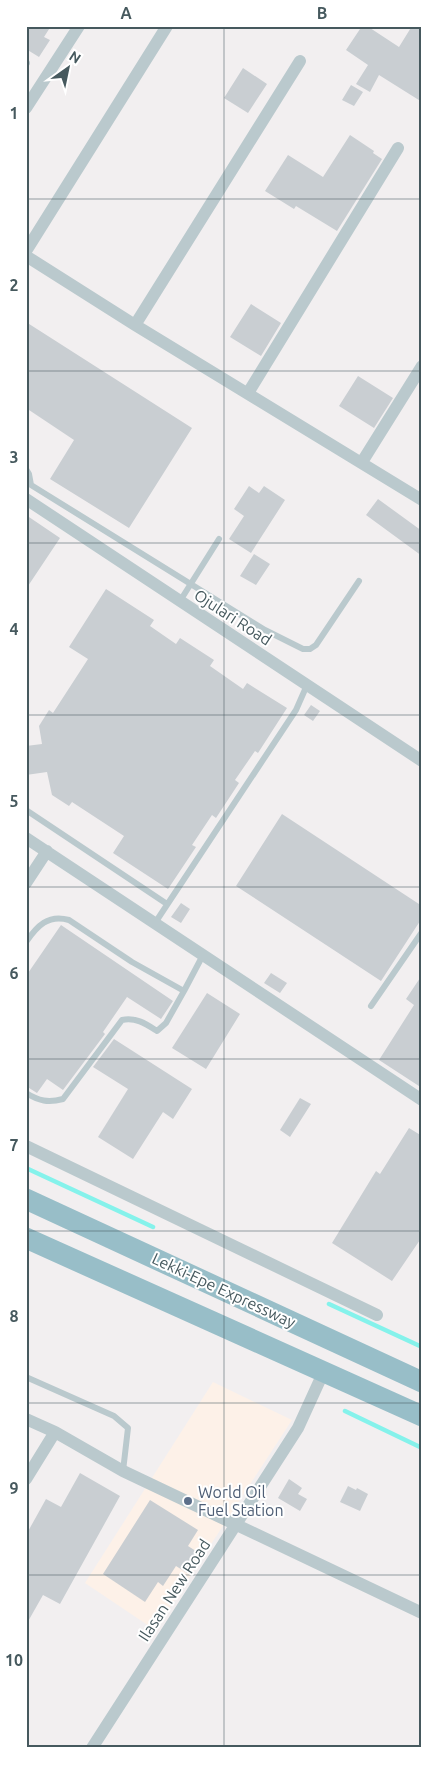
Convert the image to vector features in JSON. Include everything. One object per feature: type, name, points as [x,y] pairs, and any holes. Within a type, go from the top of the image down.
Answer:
[{"type":"highway","name":"Lekki-Epe Expressway","points":[[26,1199],[422,1382]]},
{"type":"highway","name":"Lekki-Epe Expressway","points":[[26,1238],[422,1416]]},
{"type":"street","points":[[26,108],[79,26]]},
{"type":"street","points":[[26,251],[167,26]]},
{"type":"street","points":[[136,325],[300,61]]},
{"type":"street","points":[[248,393],[398,148]]},
{"type":"street","points":[[26,256],[422,500]]},
{"type":"street","points":[[362,462],[422,366]]},
{"type":"street","name":"Ojulari Road","points":[[26,500],[422,761]]},
{"type":"street","points":[[26,838],[422,1100]]},
{"type":"street","points":[[26,883],[47,851]]},
{"type":"street","points":[[26,1146],[376,1315]]},
{"type":"street","name":"Ilasan New Road","points":[[92,1748],[298,1428],[324,1371]]},
{"type":"street","points":[[26,1419],[55,1432],[123,1471],[422,1613]]},
{"type":"street","points":[[26,1479],[55,1432]]},
{"type":"lane","points":[[26,469],[30,474],[31,485],[265,630],[303,649],[310,649],[316,645],[359,581]]},
{"type":"lane","points":[[180,601],[220,538]]},
{"type":"lane","points":[[155,923],[296,710],[307,685]]},
{"type":"lane","points":[[26,810],[167,904]]},
{"type":"lane","points":[[26,942],[36,927],[46,921],[59,917],[68,920],[132,962],[184,991]]},
{"type":"lane","points":[[372,1006],[422,932]]},
{"type":"lane","points":[[26,1092],[38,1100],[52,1102],[63,1099],[122,1020],[130,1018],[158,1031],[166,1023],[203,955]]},
{"type":"lane","points":[[26,1377],[114,1416],[128,1428],[123,1471]]},
{"type":"shaded area","name":"World Oil Fuel Station","points":[[213,1382],[292,1420],[155,1630],[85,1583]]},
{"type":"building","points":[[26,26],[51,26],[44,37],[50,40],[39,57],[26,49]]},
{"type":"building","points":[[362,26],[367,26],[399,47],[412,26],[422,26],[422,102],[379,75],[370,92],[356,84],[368,65],[346,50]]},
{"type":"building","points":[[243,68],[267,84],[248,113],[224,98]]},
{"type":"building","points":[[351,85],[363,92],[354,106],[342,100]]},
{"type":"building","points":[[350,135],[374,151],[373,153],[382,159],[337,231],[296,206],[294,209],[265,191],[288,155],[323,177]]},
{"type":"building","points":[[251,304],[281,323],[261,356],[230,337]]},
{"type":"building","points":[[26,322],[192,428],[129,528],[50,479],[74,440],[26,408]]},
{"type":"building","points":[[358,376],[393,398],[374,428],[339,406]]},
{"type":"building","points":[[249,486],[259,493],[264,486],[285,500],[251,553],[229,539],[244,516],[234,509]]},
{"type":"building","points":[[378,499],[422,531],[422,556],[366,515]]},
{"type":"building","points":[[26,515],[60,538],[26,589]]},
{"type":"building","points":[[254,554],[270,564],[256,585],[240,576]]},
{"type":"building","points":[[106,589],[154,620],[150,626],[176,644],[180,638],[214,660],[210,666],[243,689],[247,683],[287,708],[258,753],[255,751],[235,780],[239,783],[216,818],[212,815],[192,845],[196,847],[168,889],[113,853],[124,836],[72,802],[69,806],[52,795],[47,772],[26,775],[26,746],[42,744],[39,726],[49,710],[53,713],[88,659],[69,647]]},
{"type":"building","points":[[311,705],[320,711],[313,721],[304,715]]},
{"type":"building","points":[[282,814],[422,906],[422,918],[381,981],[236,886]]},
{"type":"building","points":[[181,903],[190,909],[181,923],[171,917]]},
{"type":"building","points":[[61,925],[173,1001],[161,1019],[127,997],[103,1032],[105,1034],[63,1090],[47,1079],[37,1093],[26,1086],[26,976]]},
{"type":"building","points":[[271,973],[287,983],[280,993],[264,983]]},
{"type":"building","points":[[422,975],[422,1088],[379,1060],[414,1005],[406,999]]},
{"type":"building","points":[[207,993],[240,1014],[206,1069],[172,1048]]},
{"type":"building","points":[[114,1039],[192,1089],[173,1119],[163,1112],[133,1159],[98,1137],[128,1089],[93,1067]]},
{"type":"building","points":[[300,1098],[311,1104],[290,1137],[280,1130]]},
{"type":"building","points":[[409,1128],[422,1136],[422,1237],[392,1281],[332,1243],[376,1171],[380,1174]]},
{"type":"building","points":[[80,1473],[120,1496],[60,1604],[43,1595],[26,1625],[26,1535],[46,1499],[61,1507]]},
{"type":"building","points":[[289,1479],[302,1488],[298,1494],[307,1499],[300,1511],[278,1498]]},
{"type":"building","points":[[348,1486],[368,1494],[360,1511],[340,1502]]},
{"type":"building","points":[[150,1500],[198,1530],[188,1546],[199,1553],[187,1573],[176,1566],[163,1586],[158,1582],[145,1602],[103,1574]]},
{"type":"waterway","points":[[26,1168],[153,1227]]},
{"type":"waterway","points":[[329,1304],[422,1347]]},
{"type":"waterway","points":[[345,1411],[422,1448]]},
{"type":"place","name":"World Oil Fuel Station","points":[[188,1501]]}]
